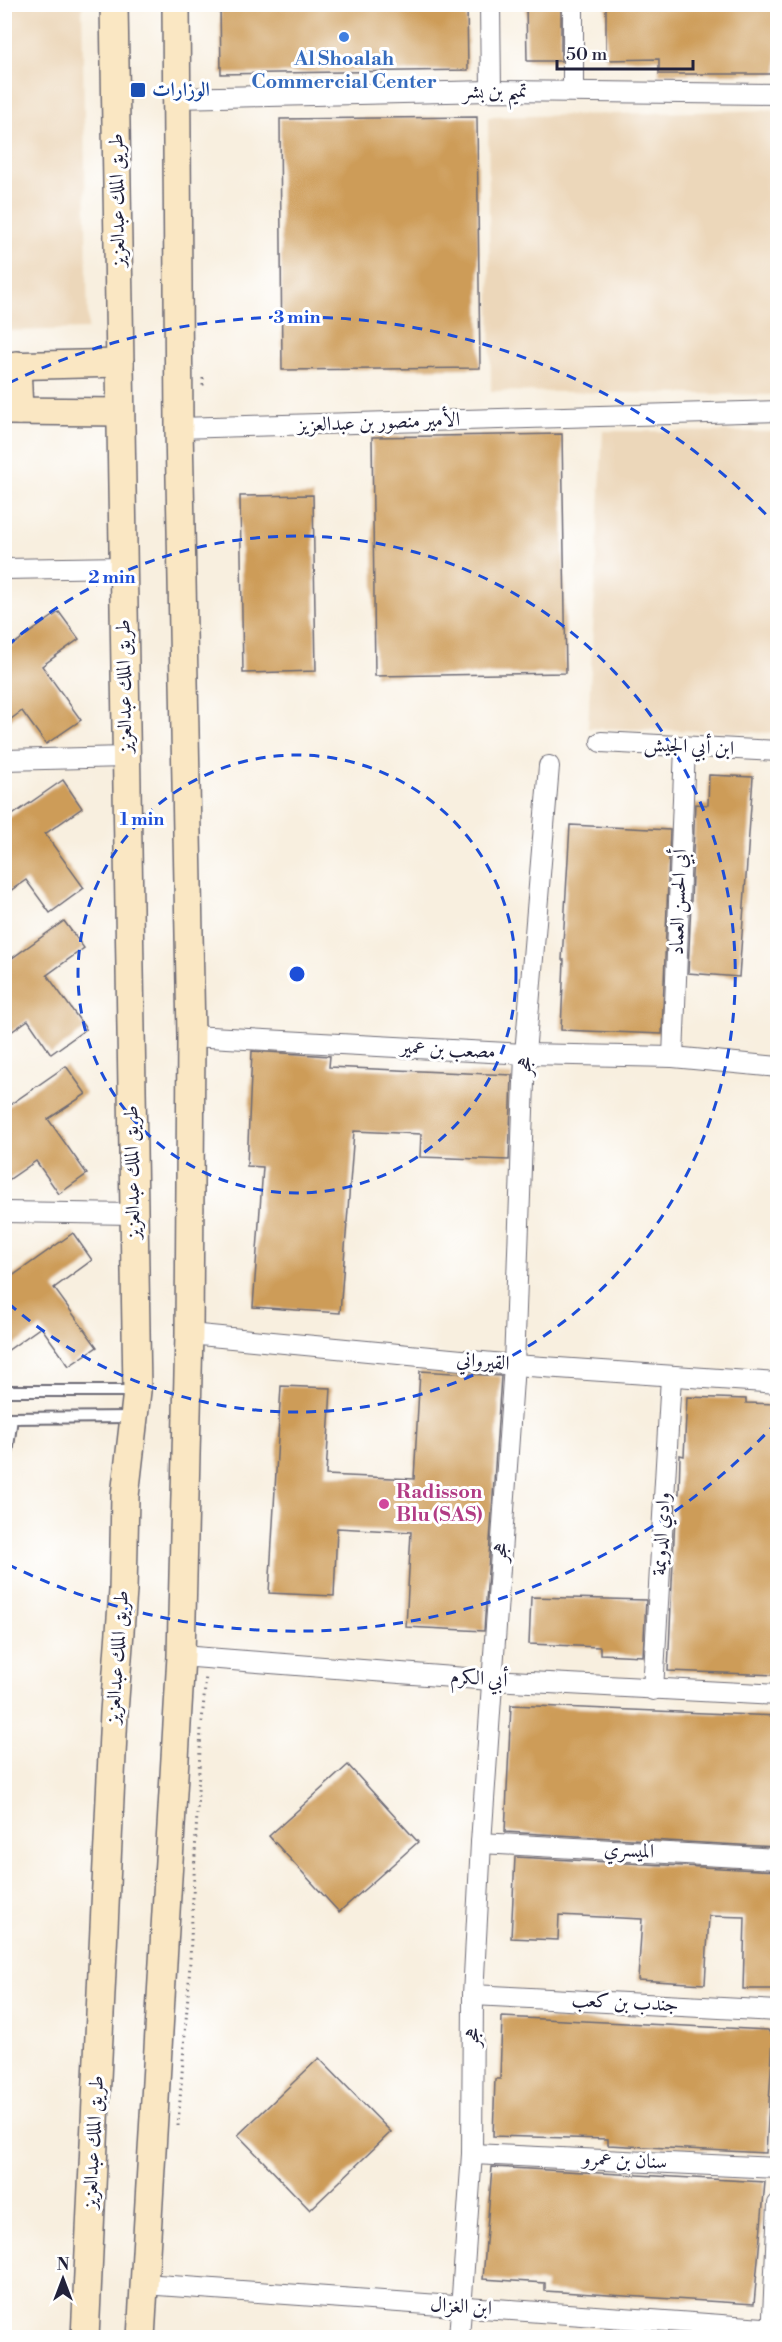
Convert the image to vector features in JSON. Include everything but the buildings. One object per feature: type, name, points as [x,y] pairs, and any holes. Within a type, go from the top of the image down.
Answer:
[{"type":"main road","name":"طريق الملك عبدالعزيز","points":[[85,2337],[114,1712],[123,1591],[125,1496],[136,1404],[114,4]]},
{"type":"main road","points":[[141,2337],[194,1657],[189,1334],[191,1036],[179,428],[176,4]]},
{"type":"main road","points":[[120,363],[11,365],[12,411],[120,412]]},
{"type":"street","points":[[490,4],[491,91]]},
{"type":"street","points":[[573,4],[573,91]]},
{"type":"street","name":"تميم بن بشر","points":[[176,98],[491,91],[777,94]]},
{"type":"street","name":"الأمير منصور بن عبدالعزيز","points":[[179,428],[777,411]]},
{"type":"street","points":[[4,569],[123,567]]},
{"type":"street","name":"ابن أبي الجيش","points":[[602,742],[777,751]]},
{"type":"street","name":"أبي الحسن العماد","points":[[673,1057],[685,747]]},
{"type":"street","points":[[4,760],[126,757]]},
{"type":"street","name":"هجر","points":[[459,2337],[472,2154],[474,1995],[481,1843],[514,1365],[525,1054],[549,766]]},
{"type":"street","name":"مصعب بن عمير","points":[[191,1036],[525,1054],[673,1057],[777,1067]]},
{"type":"street","points":[[4,1212],[134,1214]]},
{"type":"street","name":"القيرواني","points":[[189,1334],[514,1365],[777,1383]]},
{"type":"street","name":"وادي الدويمة","points":[[653,1690],[672,1377]]},
{"type":"street","name":"أبي الكرم","points":[[194,1657],[491,1680],[777,1695]]},
{"type":"street","name":"الميسري","points":[[481,1843],[777,1859]]},
{"type":"street","name":"جندب بن كعب","points":[[474,1995],[777,2011]]},
{"type":"street","name":"سنان بن عمرو","points":[[472,2154],[777,2168]]},
{"type":"street","points":[[774,2332],[777,2204]]},
{"type":"street","name":"ابن الغزال","points":[[144,2284],[774,2332]]},
{"type":"lane","points":[[4,1391],[136,1404]]},
{"type":"lane","points":[[4,1476],[8,1418],[136,1404]]},
{"type":"path","points":[[177,2133],[194,1657]]},
{"type":"shaded area","points":[[4,5],[82,5],[88,329],[5,331]]},
{"type":"shaded area","points":[[777,110],[777,395],[491,391],[488,117]]},
{"type":"shaded area","points":[[603,431],[777,432],[777,733],[588,728]]},
{"type":"place","name":"Al Shoalah Commercial Center","points":[[344,37]]},
{"type":"place","name":"الوزارات","points":[[138,90]]},
{"type":"place","name":"Radisson Blu (SAS)","points":[[384,1504]]}]
